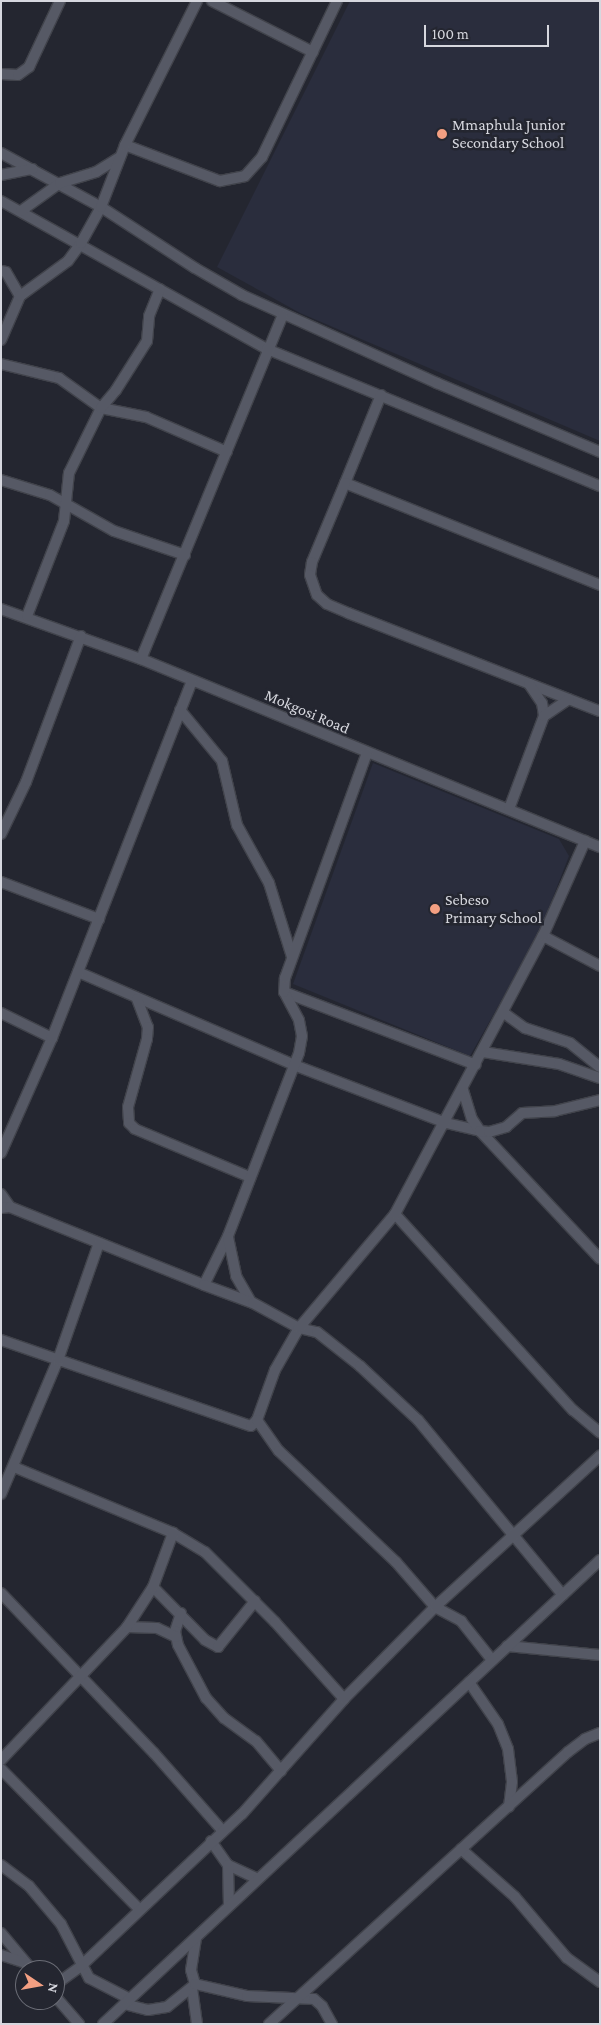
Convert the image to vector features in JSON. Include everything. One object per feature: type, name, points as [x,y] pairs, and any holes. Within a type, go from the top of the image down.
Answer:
[{"type":"street","points":[[1,74],[18,75],[29,67],[60,1]]},
{"type":"street","points":[[1,340],[20,296],[68,261],[81,244],[101,207],[125,145],[197,1]]},
{"type":"street","points":[[212,1],[313,52]]},
{"type":"street","points":[[125,145],[220,181],[244,176],[262,157],[337,1]]},
{"type":"street","points":[[1,153],[60,183],[101,207],[195,268],[283,315],[600,452]]},
{"type":"street","points":[[21,211],[60,183],[96,172],[120,157]]},
{"type":"street","points":[[1,175],[32,169]]},
{"type":"street","points":[[1,201],[268,349],[600,486]]},
{"type":"street","points":[[3,269],[20,296]]},
{"type":"street","points":[[27,616],[64,522],[69,473],[101,408],[116,390],[147,341],[149,316],[160,289]]},
{"type":"street","points":[[142,659],[283,315]]},
{"type":"street","points":[[1,364],[59,378],[101,408],[160,422],[227,452]]},
{"type":"street","points":[[381,395],[312,562],[310,575],[317,595],[348,613],[600,711]]},
{"type":"street","points":[[1,480],[65,502],[98,525],[185,555]]},
{"type":"street","points":[[345,483],[600,586]]},
{"type":"street","name":"Mokgosi Road","points":[[1,609],[27,616],[142,659],[367,753],[600,847]]},
{"type":"street","points":[[1,834],[26,782],[81,636]]},
{"type":"street","points":[[1,1154],[5,1133],[52,1038],[192,680]]},
{"type":"street","points":[[509,809],[544,716],[542,703],[530,684]]},
{"type":"street","points":[[544,716],[570,699]]},
{"type":"street","points":[[180,710],[222,761],[237,825],[269,883],[292,957]]},
{"type":"street","points":[[204,1285],[228,1236],[294,1065],[302,1036],[300,1020],[284,992],[292,957],[367,753]]},
{"type":"street","points":[[1,1340],[251,1426],[257,1420],[275,1370],[299,1328],[395,1214],[504,1013],[543,936],[585,841]]},
{"type":"street","points":[[1,882],[99,919]]},
{"type":"street","points":[[543,936],[600,966]]},
{"type":"street","points":[[78,972],[294,1065],[446,1123],[497,1132],[522,1113],[555,1111],[600,1100]]},
{"type":"street","points":[[284,992],[476,1065]]},
{"type":"street","points":[[137,999],[148,1027],[148,1039],[128,1107],[129,1123],[135,1130],[250,1177]]},
{"type":"street","points":[[1,1013],[52,1038]]},
{"type":"street","points":[[504,1013],[525,1028],[570,1042],[600,1067]]},
{"type":"street","points":[[483,1052],[559,1064],[600,1078]]},
{"type":"street","points":[[463,1090],[466,1109],[480,1130],[600,1259]]},
{"type":"street","points":[[1,1194],[6,1207],[252,1303],[299,1328],[323,1336],[387,1390],[418,1420],[563,1595]]},
{"type":"street","points":[[395,1214],[573,1410],[600,1433]]},
{"type":"street","points":[[228,1236],[236,1276],[252,1303]]},
{"type":"street","points":[[1,1494],[58,1360],[98,1243]]},
{"type":"street","points":[[257,1420],[279,1451],[396,1562],[435,1607],[461,1621],[492,1660]]},
{"type":"street","points":[[65,1978],[81,1966],[281,1771],[344,1699],[435,1607],[600,1456]]},
{"type":"street","points":[[14,1467],[172,1533],[205,1552],[255,1602],[344,1699]]},
{"type":"street","points":[[1,1760],[81,1679],[128,1626],[153,1587],[172,1533]]},
{"type":"street","points":[[102,2024],[196,1937],[256,1878],[600,1560]]},
{"type":"street","points":[[153,1587],[181,1613],[205,1640],[218,1647],[255,1602]]},
{"type":"street","points":[[1,1593],[81,1679],[154,1753],[222,1830]]},
{"type":"street","points":[[181,1613],[176,1636],[206,1698],[224,1718],[256,1741],[281,1771]]},
{"type":"street","points":[[128,1626],[157,1628],[176,1636]]},
{"type":"street","points":[[507,1646],[600,1654]]},
{"type":"street","points":[[469,1682],[498,1724],[508,1749],[512,1782],[509,1807]]},
{"type":"street","points":[[269,2024],[301,1997],[366,1933],[509,1807],[568,1752],[585,1739],[600,1733]]},
{"type":"street","points":[[1,1769],[139,1909]]},
{"type":"street","points":[[211,1841],[228,1865],[256,1878]]},
{"type":"street","points":[[461,1849],[516,1896],[567,1958],[600,1982]]},
{"type":"street","points":[[1,1865],[29,1886],[60,1924],[89,1978],[127,2002],[148,2010],[168,2007],[194,1986],[247,1996],[267,1995],[283,1999],[301,1997],[314,1999],[322,2006],[332,2024]]},
{"type":"street","points":[[228,1865],[229,1904]]},
{"type":"street","points":[[1,1933],[24,1960]]},
{"type":"street","points":[[196,1937],[191,1970],[194,1986],[196,2024]]},
{"type":"street","points":[[1,1955],[15,1960]]},
{"type":"street","points":[[65,2008],[79,2024]]},
{"type":"shaded area","name":"Mmaphula Junior Secondary School","points":[[350,1],[600,1],[600,441],[300,313],[217,267]]},
{"type":"shaded area","name":"Sebeso Primary School","points":[[373,763],[559,839],[569,856],[538,936],[470,1056],[293,984]]},
{"type":"place","name":"Mmaphula Junior Secondary School","points":[[442,134]]},
{"type":"place","name":"Sebeso Primary School","points":[[435,909]]}]
